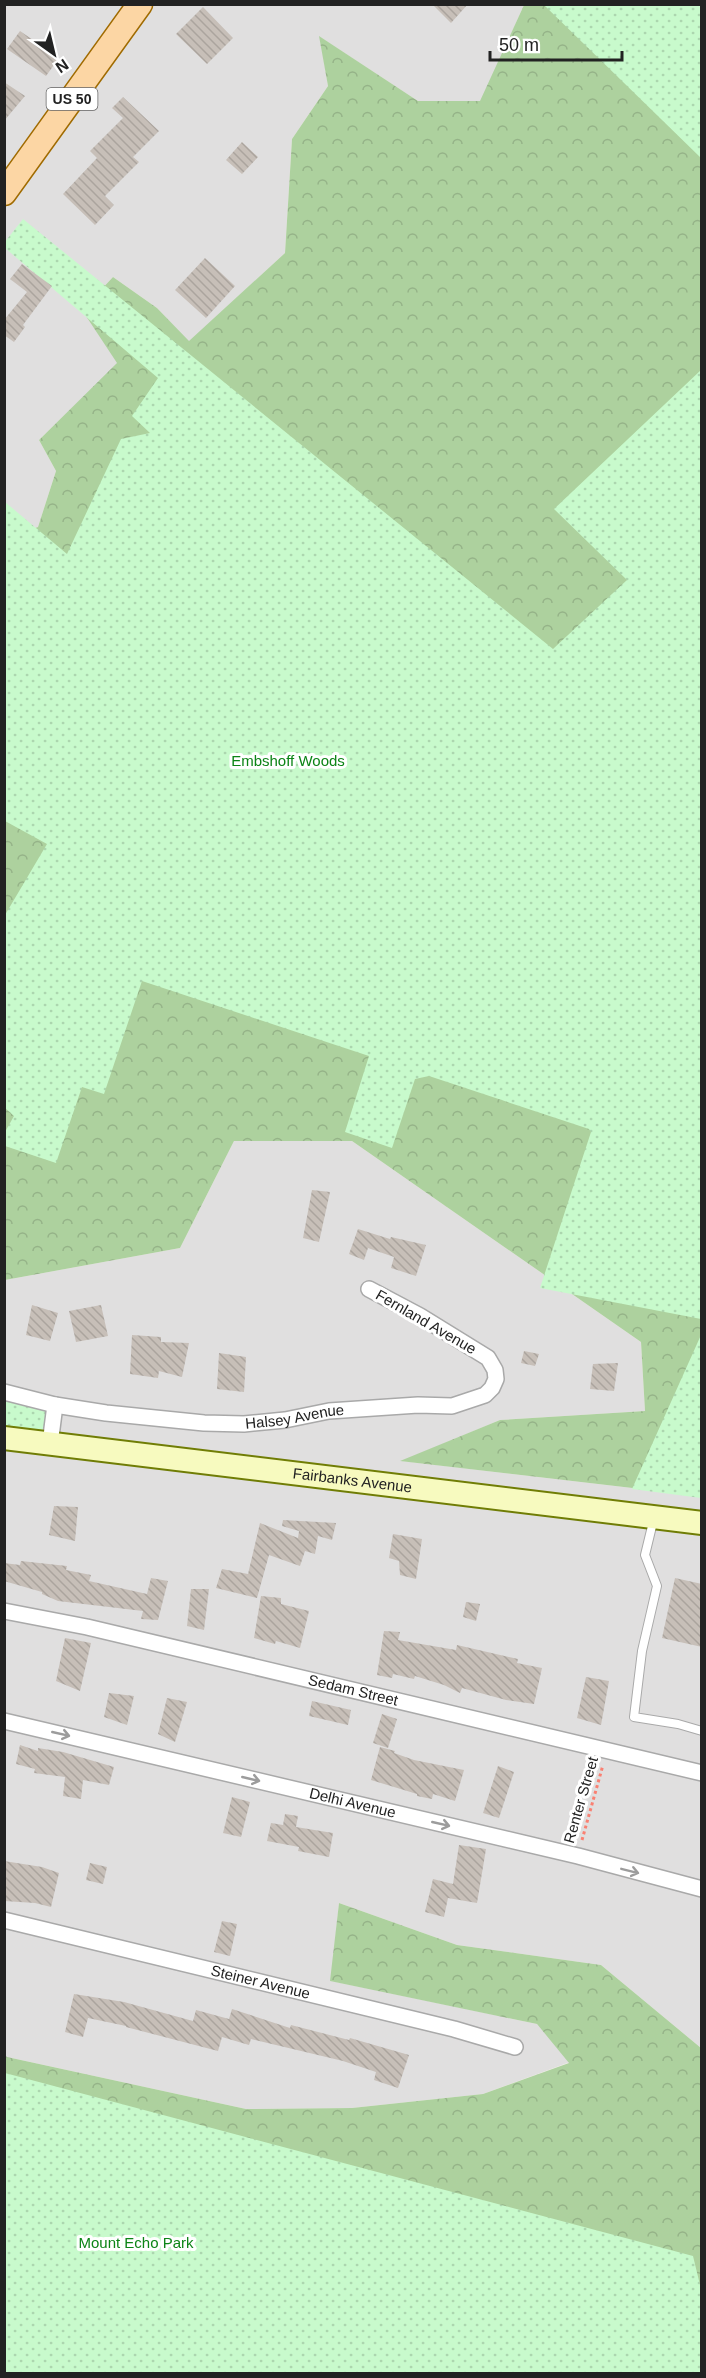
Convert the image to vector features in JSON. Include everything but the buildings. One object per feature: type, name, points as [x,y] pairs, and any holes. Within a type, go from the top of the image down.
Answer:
[{"type":"main road","name":"US 50","points":[[4,193],[140,4]]},
{"type":"street","name":"Fernland Avenue","points":[[369,1289],[420,1316],[484,1355]]},
{"type":"street","name":"Halsey Avenue","points":[[4,1392],[55,1405],[204,1423],[244,1424],[285,1420],[329,1411],[418,1405],[452,1406],[479,1398],[492,1388],[496,1379],[494,1365],[484,1355]]},
{"type":"street","points":[[50,1443],[55,1405]]},
{"type":"street","name":"Fairbanks Avenue","points":[[4,1438],[702,1523]]},
{"type":"street","name":"Sedam Street","points":[[4,1611],[87,1627],[702,1773]]},
{"type":"street","name":"Delhi Avenue","points":[[4,1721],[578,1856],[702,1889]]},
{"type":"street","name":"Steiner Avenue","points":[[4,1920],[443,2026],[515,2047]]},
{"type":"lane","points":[[654,1517],[645,1555],[657,1586],[642,1651],[634,1717],[678,1724],[702,1731]]},
{"type":"path","name":"Renter Street","points":[[578,1856],[608,1750]]},
{"type":"shaded area","points":[[5,5],[524,5],[481,101],[418,101],[320,37],[328,86],[292,139],[285,253],[189,342],[157,308],[113,277],[82,310],[118,363],[39,440],[56,471],[38,527],[5,538]]},
{"type":"shaded area","points":[[234,1141],[352,1141],[641,1342],[645,1411],[500,1420],[402,1461],[701,1496],[701,2048],[601,1965],[457,1945],[339,1903],[331,1981],[537,2024],[570,2062],[483,2094],[352,2108],[246,2109],[7,2057],[4,2054],[5,1280],[180,1248]]},
{"type":"green space","points":[[524,5],[701,5],[701,1496],[400,1461],[500,1420],[645,1411],[641,1342],[352,1141],[234,1141],[180,1248],[5,1280],[5,538],[38,527],[56,471],[39,440],[117,363],[82,310],[113,277],[157,308],[189,341],[285,253],[292,139],[328,86],[319,36],[418,101],[480,101]]},
{"type":"green space","points":[[544,5],[701,5],[701,158]]},
{"type":"green space","name":"Embshoff Woods","points":[[23,219],[553,649],[627,580],[554,509],[701,370],[701,1319],[540,1288],[591,1132],[589,1129],[429,1076],[415,1079],[392,1148],[345,1132],[369,1056],[142,981],[104,1094],[82,1087],[56,1163],[5,1146],[5,1132],[14,1116],[4,1107],[5,915],[47,844],[5,821],[5,502],[67,554],[121,439],[150,433],[132,416],[158,378],[5,248],[4,243]]},
{"type":"green space","points":[[701,1335],[701,1498],[632,1489]]},
{"type":"green space","points":[[5,1392],[55,1405],[50,1444],[5,1438]]},
{"type":"green space","name":"Mount Echo Park","points":[[339,1903],[457,1945],[601,1965],[701,2048],[701,2373],[5,2373],[4,2054],[7,2057],[246,2109],[352,2108],[483,2094],[569,2063],[537,2024],[330,1981]]},
{"type":"green space","name":"Mount Echo Park","points":[[5,2073],[693,2256],[701,2289],[701,2373],[5,2373]]}]
